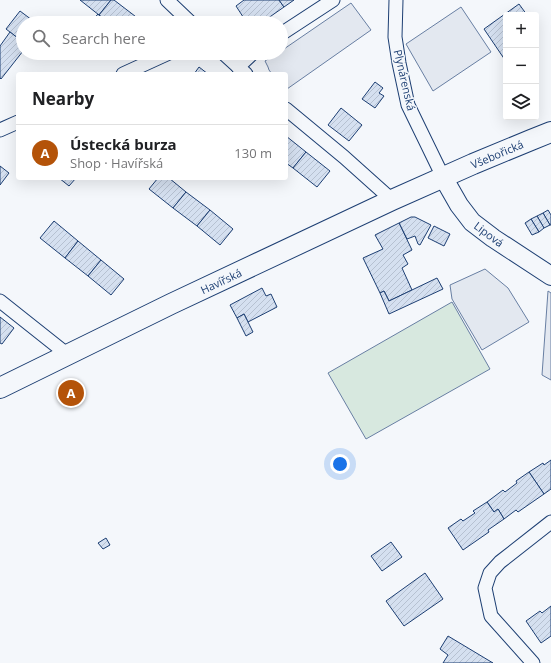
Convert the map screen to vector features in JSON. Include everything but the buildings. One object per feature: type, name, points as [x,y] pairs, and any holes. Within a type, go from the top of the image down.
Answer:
[{"type":"main road","name":"Všebořická","points":[[443,178],[551,132]]},
{"type":"main road","name":"Havířská","points":[[0,388],[172,304],[392,200],[443,178]]},
{"type":"street","points":[[167,0],[184,16]]},
{"type":"street","points":[[288,29],[332,0]]},
{"type":"street","name":"Plynárenská","points":[[396,0],[395,38],[408,105],[443,178]]},
{"type":"street","points":[[127,72],[154,60]]},
{"type":"street","points":[[231,60],[242,70],[248,60]]},
{"type":"street","points":[[288,111],[344,157],[392,200]]},
{"type":"street","points":[[0,130],[16,123]]},
{"type":"street","name":"Lipová","points":[[443,178],[459,206],[472,222],[493,238],[551,276]]},
{"type":"street","points":[[0,301],[68,355]]},
{"type":"street","points":[[533,663],[491,616],[485,588],[490,573],[500,562],[551,522]]},
{"type":"shaded area","points":[[351,3],[371,30],[288,88],[288,72],[270,72],[265,61],[288,60],[288,46]]},
{"type":"shaded area","points":[[461,7],[491,52],[433,91],[406,44]]},
{"type":"shaded area","points":[[485,269],[508,288],[529,322],[482,350],[452,299],[450,285]]},
{"type":"shaded area","points":[[548,291],[551,293],[551,380],[542,375]]},
{"type":"shaded area","points":[[452,302],[490,369],[366,439],[328,373]]},
{"type":"place","name":"Ústecká burza","points":[[71,393]]}]
